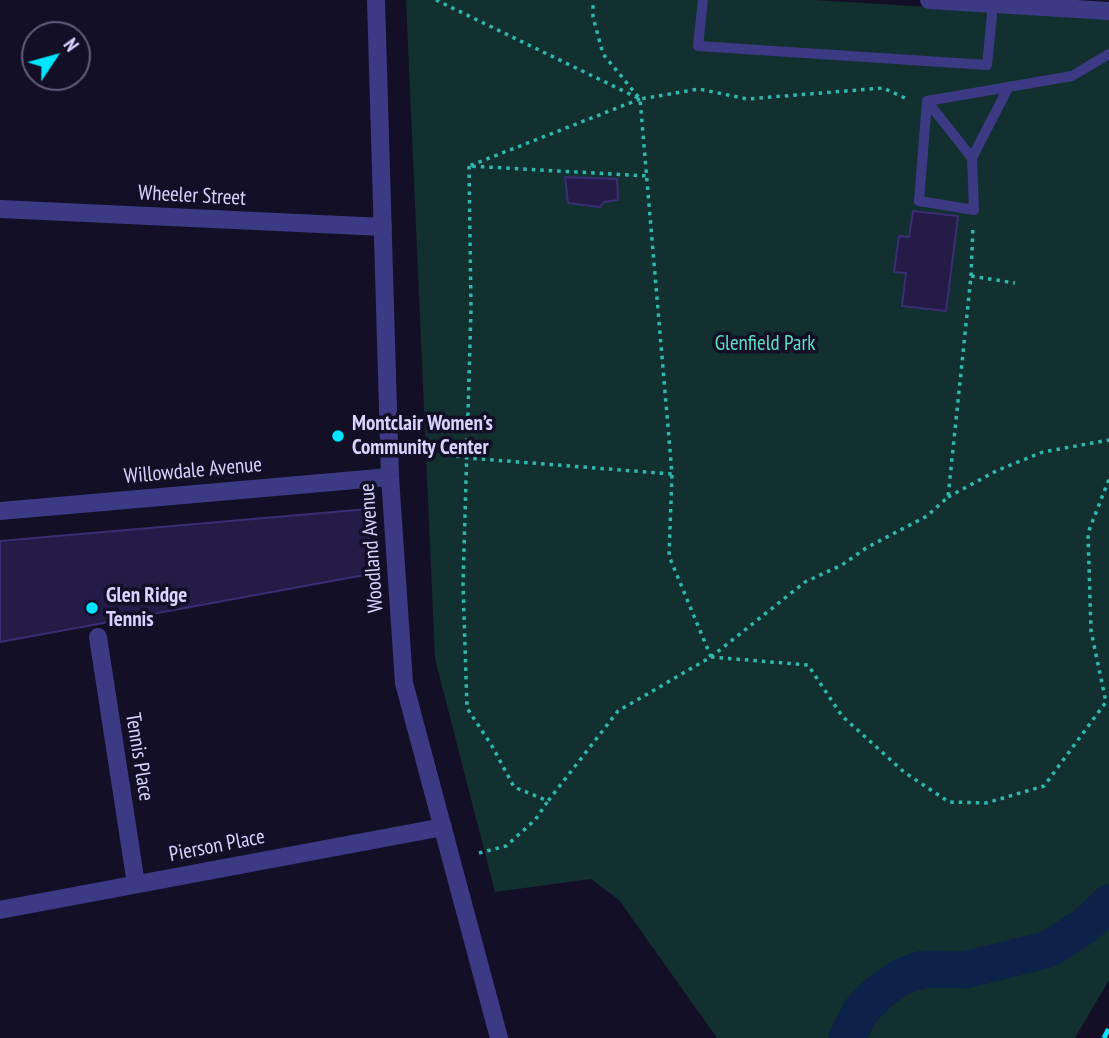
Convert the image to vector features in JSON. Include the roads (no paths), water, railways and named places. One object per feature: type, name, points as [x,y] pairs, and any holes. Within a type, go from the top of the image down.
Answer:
[{"type":"street","name":"Woodland Avenue","points":[[376,0],[390,477],[404,683],[499,1038]]},
{"type":"street","points":[[929,0],[1109,11]]},
{"type":"street","name":"Wheeler Street","points":[[0,209],[383,228]]},
{"type":"street","name":"Willowdale Avenue","points":[[0,511],[390,477]]},
{"type":"street","name":"Tennis Place","points":[[98,636],[136,884]]},
{"type":"street","name":"Pierson Place","points":[[0,909],[443,827]]},
{"type":"lane","points":[[703,0],[698,46],[987,65],[993,4]]},
{"type":"lane","points":[[927,101],[1072,76],[1109,54]]},
{"type":"lane","points":[[927,101],[919,201],[974,210],[972,158],[1008,88]]},
{"type":"lane","points":[[927,101],[972,158]]},
{"type":"waterway","points":[[847,1038],[860,1012],[877,994],[901,977],[923,969],[965,970],[1049,949],[1086,925],[1109,903]]},
{"type":"railway","points":[[1104,1038],[1109,1028]]},
{"type":"place","name":"Montclair Women’s Community Center","points":[[338,436]]},
{"type":"place","name":"Glen Ridge Tennis","points":[[92,608]]},
{"type":"park label","name":"Glenfield Park","points":[[765,344]]}]
